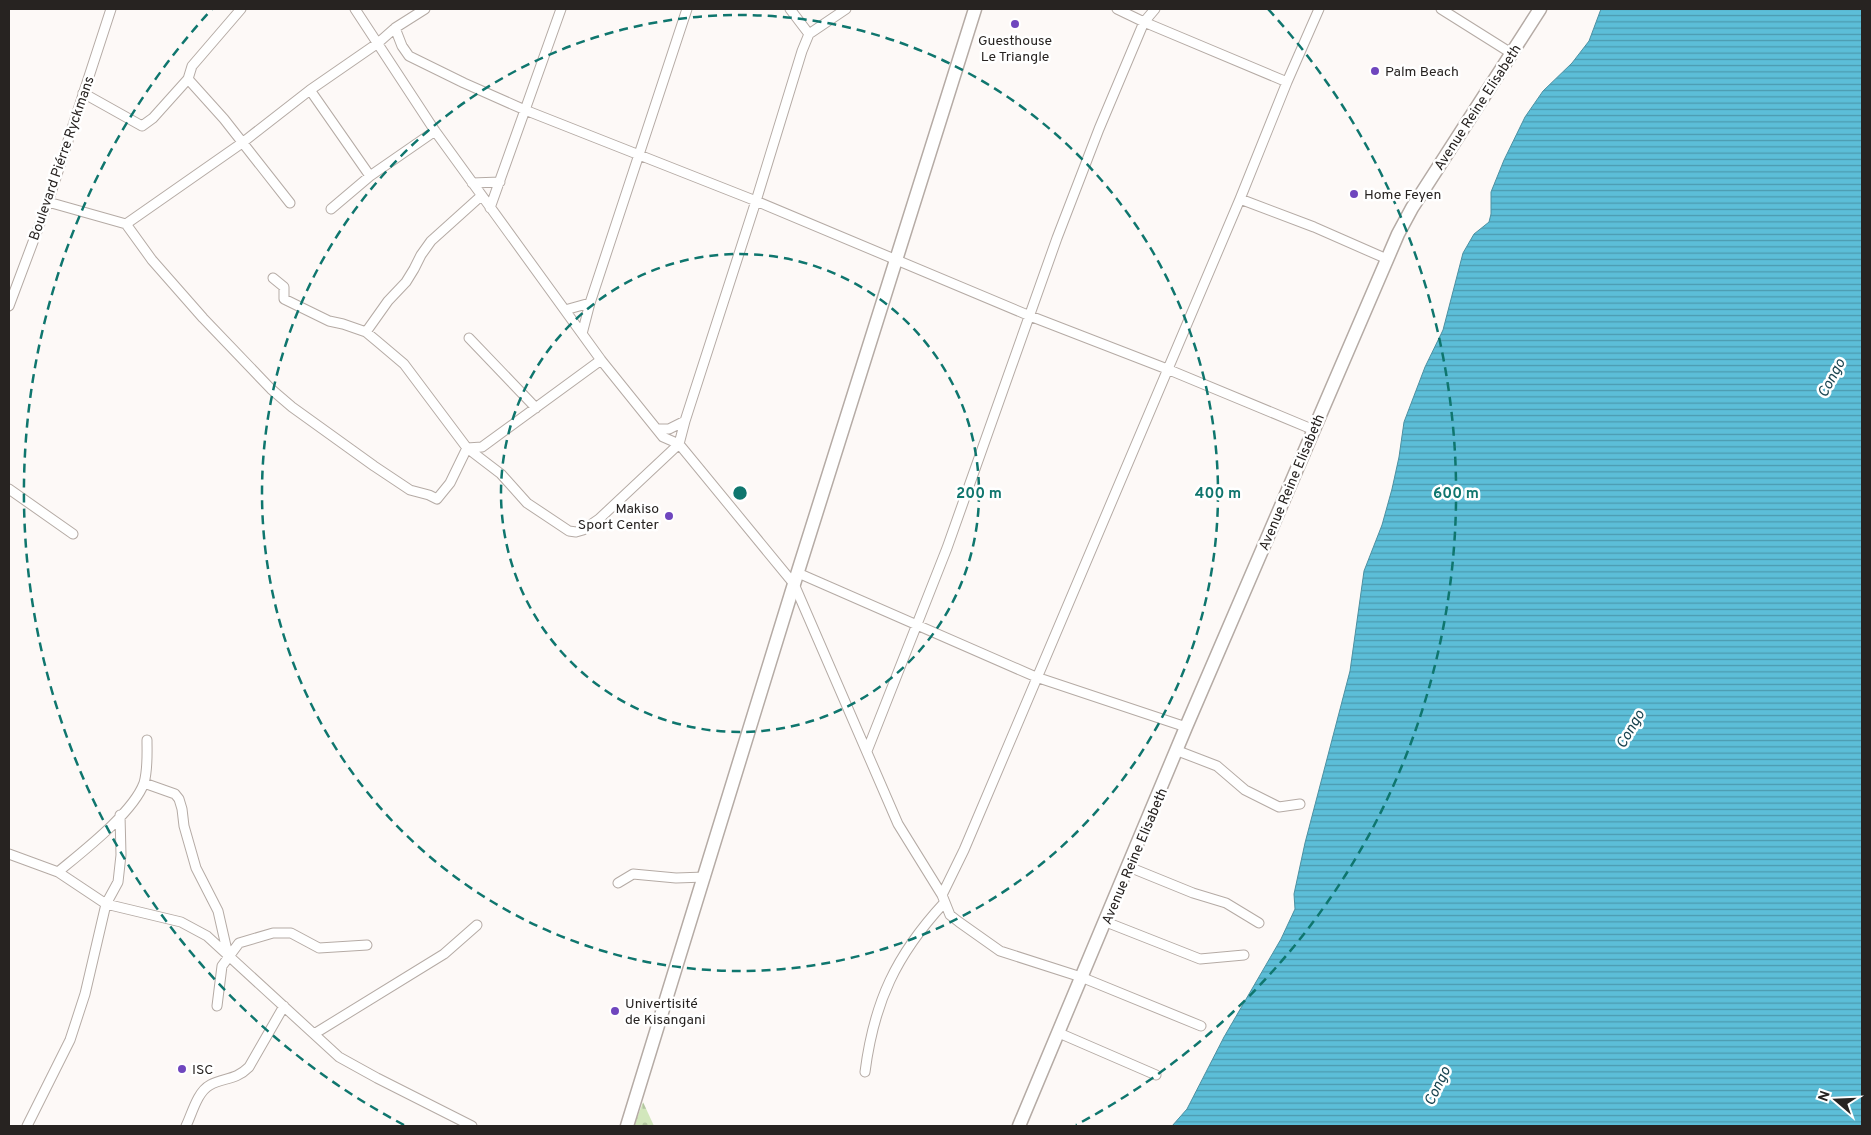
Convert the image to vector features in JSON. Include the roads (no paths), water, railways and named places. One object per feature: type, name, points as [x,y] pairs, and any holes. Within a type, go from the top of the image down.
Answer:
[{"type":"street","name":"Boulevard Piérre Ryckmans","points":[[9,306],[48,202],[111,9]]},
{"type":"street","points":[[83,93],[142,126],[153,118],[188,79],[192,66],[240,9]]},
{"type":"street","points":[[355,9],[435,131],[601,360],[663,437],[680,444],[796,578],[898,824],[943,899],[950,915],[1000,950],[1082,977],[1201,1026]]},
{"type":"street","points":[[126,224],[242,143],[310,90],[378,43],[394,28],[425,9]]},
{"type":"street","points":[[490,208],[561,9]]},
{"type":"street","points":[[582,334],[590,304],[687,9]]},
{"type":"street","points":[[790,9],[809,34]]},
{"type":"street","points":[[273,278],[284,287],[284,299],[329,321],[366,332],[404,364],[467,448],[501,474],[527,503],[562,528],[576,532],[583,530],[599,519],[680,444],[685,421],[809,34],[846,9]]},
{"type":"street","points":[[628,1126],[796,578],[975,9]]},
{"type":"street","points":[[1117,9],[1287,82]]},
{"type":"street","points":[[867,751],[947,548],[1099,129],[1144,22],[1155,9]]},
{"type":"street","points":[[865,1072],[869,1038],[890,979],[922,927],[943,899],[1319,9]]},
{"type":"street","points":[[1441,9],[1511,53]]},
{"type":"street","name":"Avenue Reine Elisabeth","points":[[1019,1126],[1178,750],[1186,727],[1387,259],[1412,208],[1540,9]]},
{"type":"street","points":[[394,28],[409,56],[525,110],[756,201],[1030,316],[1167,369],[1314,430]]},
{"type":"street","points":[[188,79],[224,119],[290,203]]},
{"type":"street","points":[[310,90],[370,176]]},
{"type":"street","points":[[331,209],[370,176],[435,131]]},
{"type":"street","points":[[472,183],[500,182]]},
{"type":"street","points":[[366,332],[388,301],[406,282],[420,255],[431,241],[481,196]]},
{"type":"street","points":[[1240,199],[1387,259]]},
{"type":"street","points":[[48,202],[126,224],[158,267],[203,318],[272,389],[292,407],[410,490],[437,499],[450,483],[467,448]]},
{"type":"street","points":[[565,310],[590,304]]},
{"type":"street","points":[[469,338],[536,408]]},
{"type":"street","points":[[467,448],[482,448],[601,360]]},
{"type":"street","points":[[656,429],[668,429],[685,421]]},
{"type":"street","points":[[9,489],[73,534]]},
{"type":"street","points":[[796,578],[917,625],[1036,677],[1186,727]]},
{"type":"street","points":[[58,872],[103,835],[138,794],[144,783],[146,771],[147,740]]},
{"type":"street","points":[[1178,750],[1217,766],[1245,790],[1279,807],[1300,804]]},
{"type":"street","points":[[144,783],[175,794],[179,799],[184,826],[196,868],[218,911],[228,955]]},
{"type":"street","points":[[27,1126],[70,1040],[90,977],[106,904],[118,882],[121,855],[120,815]]},
{"type":"street","points":[[9,854],[58,872],[106,904],[181,922],[207,936],[339,1057],[472,1126]]},
{"type":"street","points":[[1129,867],[1193,893],[1226,903],[1258,923]]},
{"type":"street","points":[[618,883],[633,874],[676,878],[705,877]]},
{"type":"street","points":[[1106,922],[1200,959],[1244,955]]},
{"type":"street","points":[[314,1034],[444,954],[477,925]]},
{"type":"street","points":[[217,1006],[222,966],[228,955],[239,943],[273,933],[292,933],[319,948],[367,946]]},
{"type":"street","points":[[186,1126],[200,1095],[209,1086],[241,1075],[249,1067],[284,1006]]},
{"type":"street","points":[[1059,1033],[1156,1074]]},
{"type":"water","name":"Congo","points":[[1601,9],[1862,9],[1862,1126],[1172,1126],[1187,1109],[1224,1037],[1281,939],[1295,909],[1294,894],[1305,843],[1350,671],[1364,571],[1382,525],[1392,489],[1404,422],[1425,367],[1443,330],[1463,253],[1474,234],[1489,222],[1491,192],[1525,117],[1543,91],[1572,63],[1589,41]]},
{"type":"place","name":"Guesthouse Le Triangle","points":[[1015,24]]},
{"type":"place","name":"Palm Beach","points":[[1375,71]]},
{"type":"place","name":"Home Feyen","points":[[1354,194]]},
{"type":"place","name":"Makiso Sport Center","points":[[669,516]]},
{"type":"place","name":"Univertisité de Kisangani","points":[[615,1011]]},
{"type":"place","name":"ISC","points":[[182,1069]]}]
